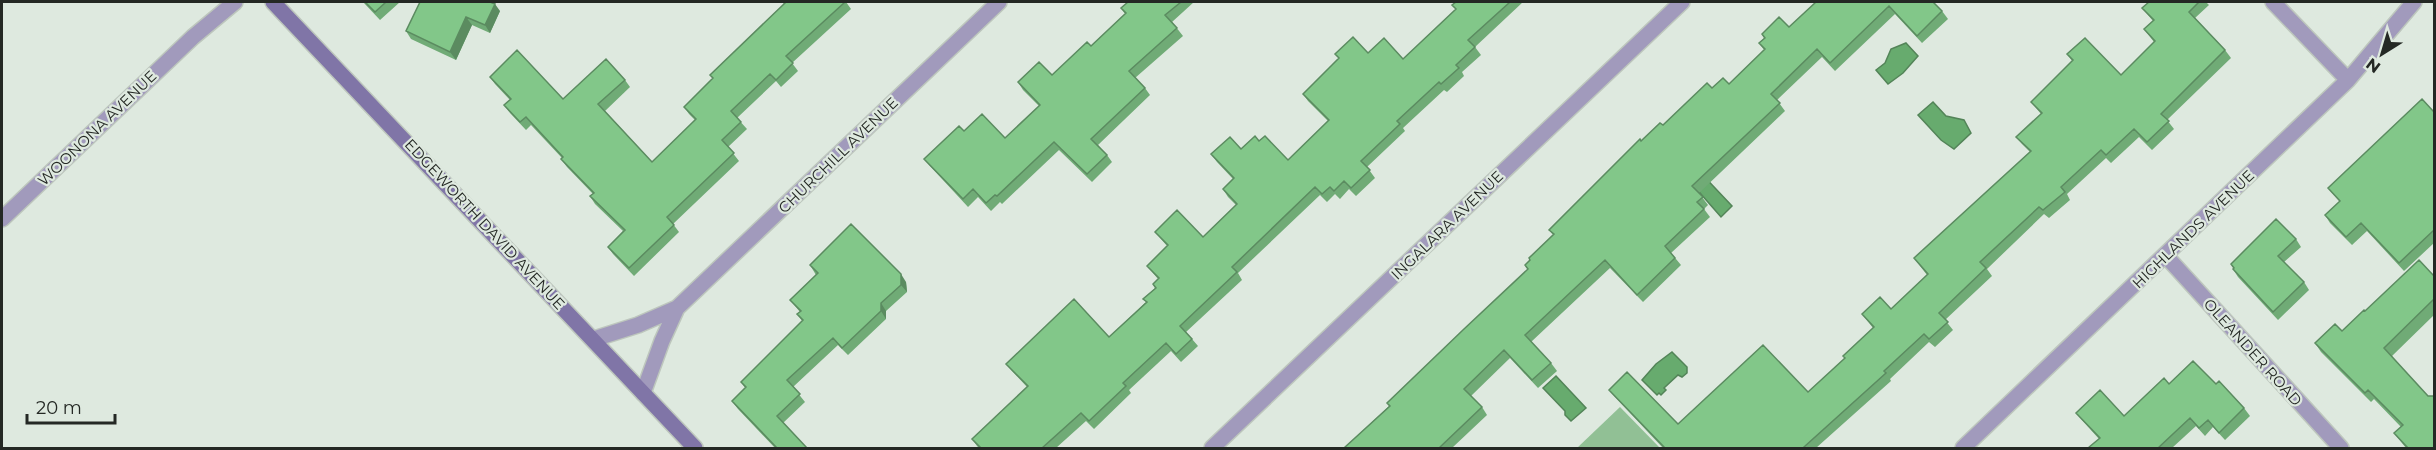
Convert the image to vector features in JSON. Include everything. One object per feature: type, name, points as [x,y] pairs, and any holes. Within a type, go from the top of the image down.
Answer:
[{"type":"main road","name":"EDGEWORTH DAVID AVENUE","points":[[273,2],[695,448]]},
{"type":"street","name":"WOONONA AVENUE","points":[[2,219],[193,37],[235,2]]},
{"type":"street","name":"CHURCHILL AVENUE","points":[[594,339],[638,325],[677,308],[999,2]]},
{"type":"street","name":"INGALARA AVENUE","points":[[1212,448],[1682,2]]},
{"type":"street","points":[[2273,2],[2348,80]]},
{"type":"street","name":"HIGHLANDS AVENUE","points":[[1962,448],[2348,80],[2414,2]]},
{"type":"street","name":"OLEANDER ROAD","points":[[2165,255],[2340,448]]},
{"type":"street","name":"CHURCHILL AVENUE","points":[[643,393],[677,308]]},
{"type":"shaded area","points":[[1906,43],[1918,56],[1903,73],[1888,84],[1876,70],[1885,63],[1891,49]]},
{"type":"shaded area","points":[[1933,102],[1946,116],[1964,120],[1971,133],[1954,149],[1941,140],[1918,115]]},
{"type":"shaded area","points":[[1698,170],[1732,206],[1721,217],[1693,185]]},
{"type":"shaded area","points":[[1672,352],[1687,367],[1687,373],[1682,377],[1678,375],[1664,388],[1666,390],[1661,395],[1659,393],[1657,395],[1642,380],[1656,364]]},
{"type":"shaded area","points":[[1556,376],[1586,408],[1571,421],[1565,415],[1565,411],[1543,388]]},
{"type":"shaded area","points":[[1620,407],[1660,448],[1577,448]]},
{"type":"building","points":[[365,2],[386,2],[375,12]]},
{"type":"building","points":[[420,2],[490,2],[495,4],[485,25],[466,17],[450,52],[406,31]]},
{"type":"building","points":[[784,2],[845,2],[786,56],[793,63],[776,80],[770,74],[731,111],[741,122],[722,140],[734,153],[667,217],[674,225],[629,268],[608,247],[625,230],[590,196],[594,193],[561,159],[563,157],[526,117],[520,122],[504,105],[511,99],[490,77],[517,50],[563,99],[606,59],[625,80],[598,104],[652,162],[696,119],[684,107],[713,78],[710,75]]},
{"type":"building","points":[[1128,2],[1181,2],[1165,15],[1177,28],[1129,71],[1145,88],[1091,139],[1107,155],[1087,174],[1054,142],[997,196],[995,195],[986,203],[973,189],[963,199],[924,159],[959,126],[964,131],[982,114],[1005,138],[1040,105],[1018,82],[1039,62],[1052,75],[1087,42],[1091,46],[1126,13],[1121,8]]},
{"type":"building","points":[[1456,2],[1510,2],[1468,40],[1475,47],[1456,65],[1459,68],[1441,84],[1439,82],[1397,121],[1400,124],[1361,161],[1370,170],[1351,188],[1344,181],[1334,191],[1330,187],[1322,194],[1315,187],[1232,267],[1237,272],[1180,326],[1192,339],[1176,354],[1166,343],[1123,383],[1126,386],[1089,421],[1081,413],[1042,448],[981,448],[972,439],[1028,386],[1006,364],[1074,299],[1109,337],[1147,302],[1143,299],[1156,288],[1153,284],[1159,278],[1147,266],[1168,245],[1155,232],[1177,210],[1203,237],[1237,204],[1223,189],[1234,178],[1211,154],[1230,137],[1241,149],[1255,136],[1259,141],[1265,136],[1288,160],[1329,120],[1303,94],[1339,58],[1335,54],[1353,37],[1368,53],[1384,38],[1403,59],[1456,9],[1452,5]]},
{"type":"building","points":[[1816,2],[1933,2],[1942,11],[1917,36],[1889,6],[1830,63],[1817,49],[1771,94],[1780,103],[1692,186],[1703,197],[1697,202],[1704,209],[1665,246],[1675,258],[1637,295],[1605,260],[1525,335],[1551,363],[1532,380],[1504,350],[1464,389],[1482,407],[1439,448],[1344,448],[1390,406],[1387,403],[1528,269],[1525,265],[1530,260],[1529,258],[1554,234],[1549,230],[1640,139],[1641,141],[1660,123],[1663,125],[1707,83],[1712,88],[1723,78],[1729,84],[1765,49],[1759,43],[1765,38],[1762,34],[1779,17],[1789,27]]},
{"type":"building","points":[[2149,2],[2199,2],[2189,12],[2225,50],[2161,114],[2169,121],[2147,142],[2134,129],[2106,155],[2101,150],[2061,187],[2065,192],[2043,210],[2039,207],[1980,262],[1986,268],[1939,313],[1948,322],[1929,339],[1924,334],[1884,371],[1886,373],[1805,448],[1665,448],[1609,390],[1627,372],[1678,424],[1763,345],[1808,392],[1874,327],[1862,314],[1880,297],[1891,309],[1928,274],[1914,258],[2031,151],[2016,137],[2042,113],[2031,102],[2073,60],[2067,54],[2085,38],[2121,75],[2155,41],[2144,29],[2154,20],[2142,8]]},
{"type":"building","points":[[2422,99],[2434,112],[2434,230],[2399,263],[2361,223],[2346,237],[2325,215],[2340,201],[2328,188]]},
{"type":"building","points":[[2276,219],[2296,239],[2278,256],[2304,282],[2273,312],[2231,264]]},
{"type":"building","points":[[851,224],[901,274],[901,285],[881,303],[881,311],[842,348],[833,338],[787,380],[800,394],[777,416],[807,448],[777,448],[732,401],[746,387],[741,382],[803,320],[797,314],[801,311],[790,300],[818,273],[810,265]]},
{"type":"building","points":[[2419,260],[2434,276],[2434,299],[2384,348],[2428,396],[2434,396],[2434,448],[2408,448],[2394,433],[2403,425],[2368,390],[2365,393],[2315,343],[2335,324],[2342,331]]},
{"type":"building","points":[[2193,361],[2216,384],[2219,381],[2244,408],[2219,433],[2208,420],[2199,428],[2190,418],[2158,448],[2088,448],[2100,438],[2076,413],[2100,390],[2124,416],[2164,378],[2169,384]]}]
